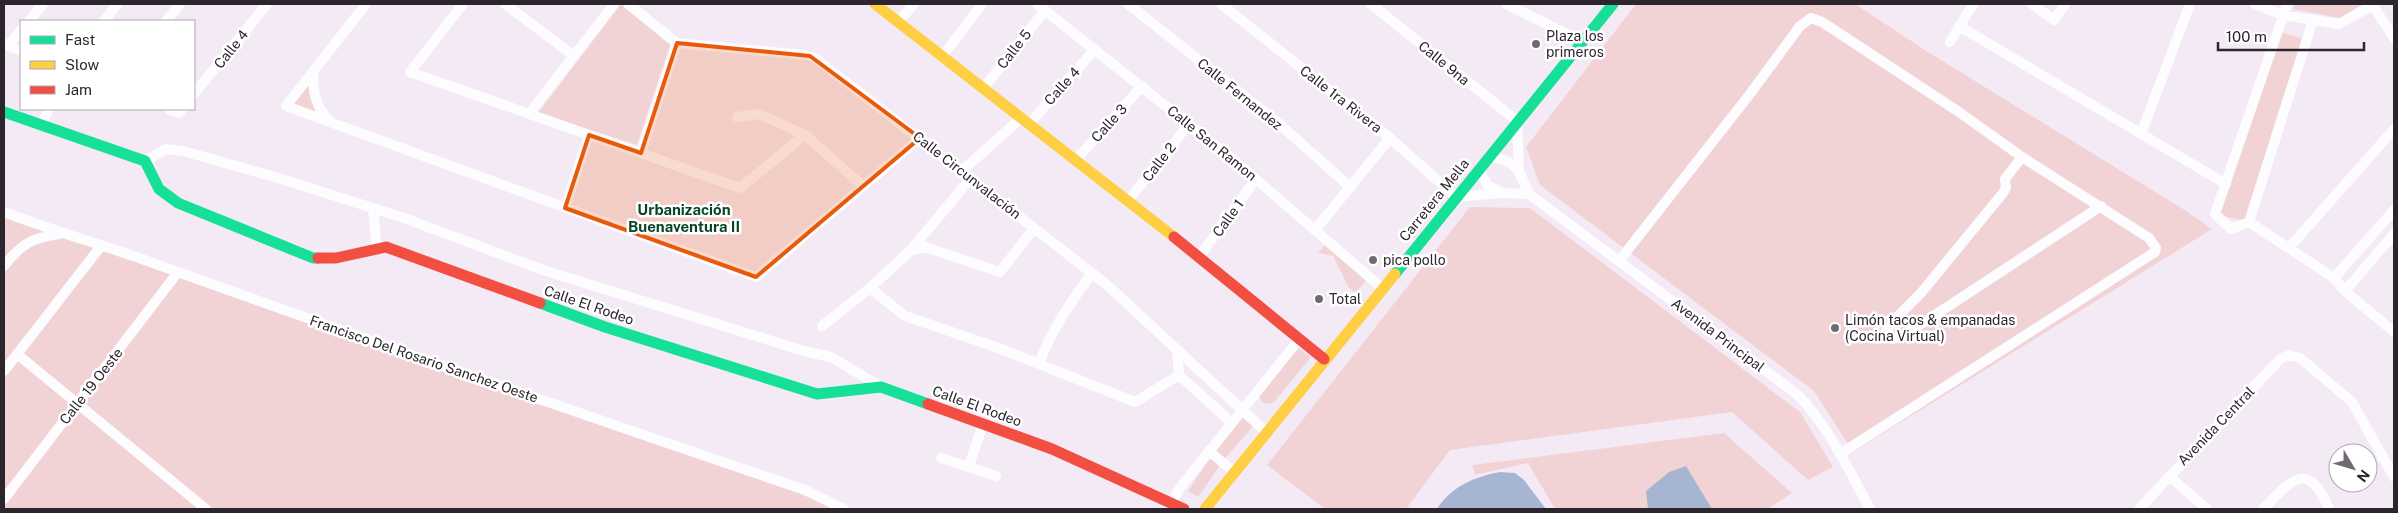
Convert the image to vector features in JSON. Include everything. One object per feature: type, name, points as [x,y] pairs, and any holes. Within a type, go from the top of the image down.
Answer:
[{"type":"street","points":[[29,20],[43,4]]},
{"type":"street","points":[[105,20],[117,4]]},
{"type":"street","points":[[167,20],[180,4]]},
{"type":"street","name":"Calle 4","points":[[195,93],[267,4]]},
{"type":"street","points":[[366,4],[286,106],[756,277],[920,138]]},
{"type":"street","points":[[463,4],[410,72],[740,188],[806,135]]},
{"type":"street","points":[[505,4],[574,56]]},
{"type":"street","points":[[529,114],[614,4]]},
{"type":"street","points":[[628,4],[677,43],[641,153]]},
{"type":"street","points":[[875,4],[1200,257],[1324,359]]},
{"type":"street","points":[[898,22],[914,4]]},
{"type":"street","points":[[942,57],[982,4]]},
{"type":"street","name":"Calle Fernandez","points":[[1128,4],[1276,121],[1350,187]]},
{"type":"street","name":"Calle 1ra Rivera","points":[[1221,4],[1390,138],[1456,197]]},
{"type":"street","name":"Calle 9na","points":[[1371,4],[1517,121]]},
{"type":"street","points":[[1506,4],[1583,42]]},
{"type":"street","name":"Carretera Mella","points":[[1205,509],[1612,4]]},
{"type":"street","points":[[1950,42],[1974,4]]},
{"type":"street","points":[[2032,4],[2054,20],[2065,4]]},
{"type":"street","points":[[2141,134],[2190,4]]},
{"type":"street","points":[[2255,4],[2283,15],[2339,24],[2373,5],[2394,38]]},
{"type":"street","points":[[2249,222],[2231,229],[2216,214],[2287,4]]},
{"type":"street","name":"Calle San Ramon","points":[[1041,7],[1256,179],[1382,288]]},
{"type":"street","name":"Calle 5","points":[[983,89],[1041,7]]},
{"type":"street","points":[[1619,261],[1750,94],[1800,26],[1811,18],[1959,112],[2022,157],[2101,206],[2149,238],[2156,248],[2155,252],[1840,454]]},
{"type":"street","points":[[2249,222],[2313,20]]},
{"type":"street","points":[[1959,26],[2226,184]]},
{"type":"street","points":[[20,31],[6,45],[20,51]]},
{"type":"street","name":"Calle Circunvalación","points":[[677,43],[810,56],[920,138],[1092,273],[1266,432]]},
{"type":"street","name":"Calle 4","points":[[962,171],[1025,121],[1095,49]]},
{"type":"street","points":[[313,72],[313,89],[319,111],[334,125]]},
{"type":"street","name":"Calle 3","points":[[1076,160],[1142,86]]},
{"type":"street","points":[[41,125],[48,110]]},
{"type":"street","points":[[4,112],[144,161],[166,149],[183,151],[373,208],[562,276],[804,351],[831,357],[881,387]]},
{"type":"street","points":[[737,117],[759,114],[806,135],[864,186]]},
{"type":"street","points":[[1517,121],[1519,170]]},
{"type":"street","name":"Calle 2","points":[[1128,201],[1189,124]]},
{"type":"street","points":[[2289,248],[2394,129]]},
{"type":"street","points":[[565,208],[588,135]]},
{"type":"street","points":[[1315,230],[1390,138]]},
{"type":"street","points":[[1456,197],[1502,193],[1529,194],[1519,170],[1513,163],[1490,156]]},
{"type":"street","points":[[2022,157],[2005,179],[2006,188],[2003,193],[1921,292],[1896,318],[1886,331],[1888,336],[1894,339],[1906,334],[2101,206]]},
{"type":"street","name":"Calle El Rodeo","points":[[144,161],[159,189],[178,203],[313,258],[336,258],[386,247],[605,327],[817,394],[881,387],[1052,449],[1184,509]]},
{"type":"street","points":[[1479,170],[1487,185],[1502,193]]},
{"type":"street","points":[[822,326],[870,288],[910,251],[971,178]]},
{"type":"street","name":"Calle 1","points":[[1200,257],[1256,179]]},
{"type":"street","name":"Avenida Principal","points":[[1529,194],[1798,395],[1812,410],[1840,454],[1870,509]]},
{"type":"street","points":[[373,208],[377,249]]},
{"type":"street","points":[[2334,278],[2394,210]]},
{"type":"street","name":"Francisco Del Rosario Sanchez Oeste","points":[[4,212],[44,228],[66,233],[355,336],[805,490],[844,509]]},
{"type":"street","points":[[2249,222],[2334,278],[2346,291],[2394,332]]},
{"type":"street","points":[[910,251],[925,247],[1000,272],[1034,228]]},
{"type":"street","points":[[4,266],[17,249],[36,237],[66,233]]},
{"type":"street","points":[[2346,291],[2394,234]]},
{"type":"street","points":[[4,371],[101,246]]},
{"type":"street","name":"Calle 19 Oeste","points":[[4,498],[178,272]]},
{"type":"street","points":[[1039,364],[1046,345],[1063,314],[1092,273]]},
{"type":"street","points":[[870,288],[905,316],[1039,364],[1135,402],[1179,375]]},
{"type":"street","points":[[1172,503],[1179,489],[1300,338]]},
{"type":"street","points":[[1177,351],[1179,375],[1232,424]]},
{"type":"street","points":[[17,354],[206,509]]},
{"type":"street","name":"Avenida Central","points":[[2139,509],[2280,359],[2289,355],[2300,358],[2352,402],[2394,477]]},
{"type":"street","points":[[969,466],[983,424]]},
{"type":"street","points":[[1209,451],[1234,472]]},
{"type":"street","points":[[942,458],[996,476]]},
{"type":"street","points":[[2169,476],[2207,509]]},
{"type":"street","points":[[2263,509],[2290,482],[2299,479],[2313,482],[2321,491],[2330,509]]},
{"type":"highlighted area","points":[[677,43],[810,56],[920,138],[756,277],[565,208],[589,135],[641,153]]},
{"type":"shaded area","points":[[621,4],[670,45],[637,145],[538,113]]},
{"type":"shaded area","points":[[1636,4],[1855,4],[1928,52],[2183,209],[2212,229],[1853,452],[1814,391],[1540,185],[1526,147]]},
{"type":"shaded area","points":[[2295,4],[2363,4],[2340,18],[2293,9]]},
{"type":"shaded area","points":[[2278,31],[2306,40],[2249,222],[2215,214]]},
{"type":"shaded area","points":[[311,80],[317,112],[292,106]]},
{"type":"shaded area","points":[[1470,207],[1530,208],[1800,412],[1833,467],[1808,480],[1732,412],[1450,450],[1406,509],[1325,509],[1267,465]]},
{"type":"shaded area","points":[[4,210],[805,490],[844,509],[4,509]]},
{"type":"shaded area","points":[[1325,245],[1367,279],[1356,293],[1349,288],[1333,256],[1318,253]]},
{"type":"shaded area","points":[[1297,347],[1311,357],[1275,401],[1270,404],[1262,402],[1259,395]]},
{"type":"shaded area","points":[[1244,416],[1254,425],[1224,460],[1214,452]]},
{"type":"shaded area","points":[[1724,433],[1792,493],[1767,509],[1555,509],[1528,463],[1475,475],[1472,465]]},
{"type":"shaded area","points":[[1211,456],[1221,464],[1198,497],[1188,491]]},
{"type":"water","points":[[1686,466],[1712,509],[1648,509],[1646,491],[1669,472]]},
{"type":"water","points":[[1500,472],[1515,473],[1524,480],[1546,509],[1437,509],[1450,494],[1464,484]]},
{"type":"traffic: fast","points":[[1395,274],[1613,4]]},
{"type":"traffic: fast","points":[[4,112],[145,161],[159,189],[178,203],[313,258],[318,258]]},
{"type":"traffic: fast","points":[[540,303],[605,327],[817,394],[881,387],[928,404]]},
{"type":"traffic: slow","points":[[875,4],[1174,237]]},
{"type":"traffic: slow","points":[[1205,509],[1395,274]]},
{"type":"traffic: jam","points":[[1174,237],[1324,359]]},
{"type":"traffic: jam","points":[[318,258],[336,258],[386,247],[540,303]]},
{"type":"traffic: jam","points":[[928,404],[1052,449],[1184,509]]},
{"type":"place","name":"Plaza los primeros","points":[[1536,44]]},
{"type":"place","name":"pica pollo","points":[[1373,260]]},
{"type":"place","name":"Total","points":[[1319,299]]},
{"type":"place","name":"Limón tacos & empanadas (Cocina Virtual)","points":[[1835,328]]},
{"type":"district","name":"Urbanización Buenaventura II","points":[[684,218]]}]
